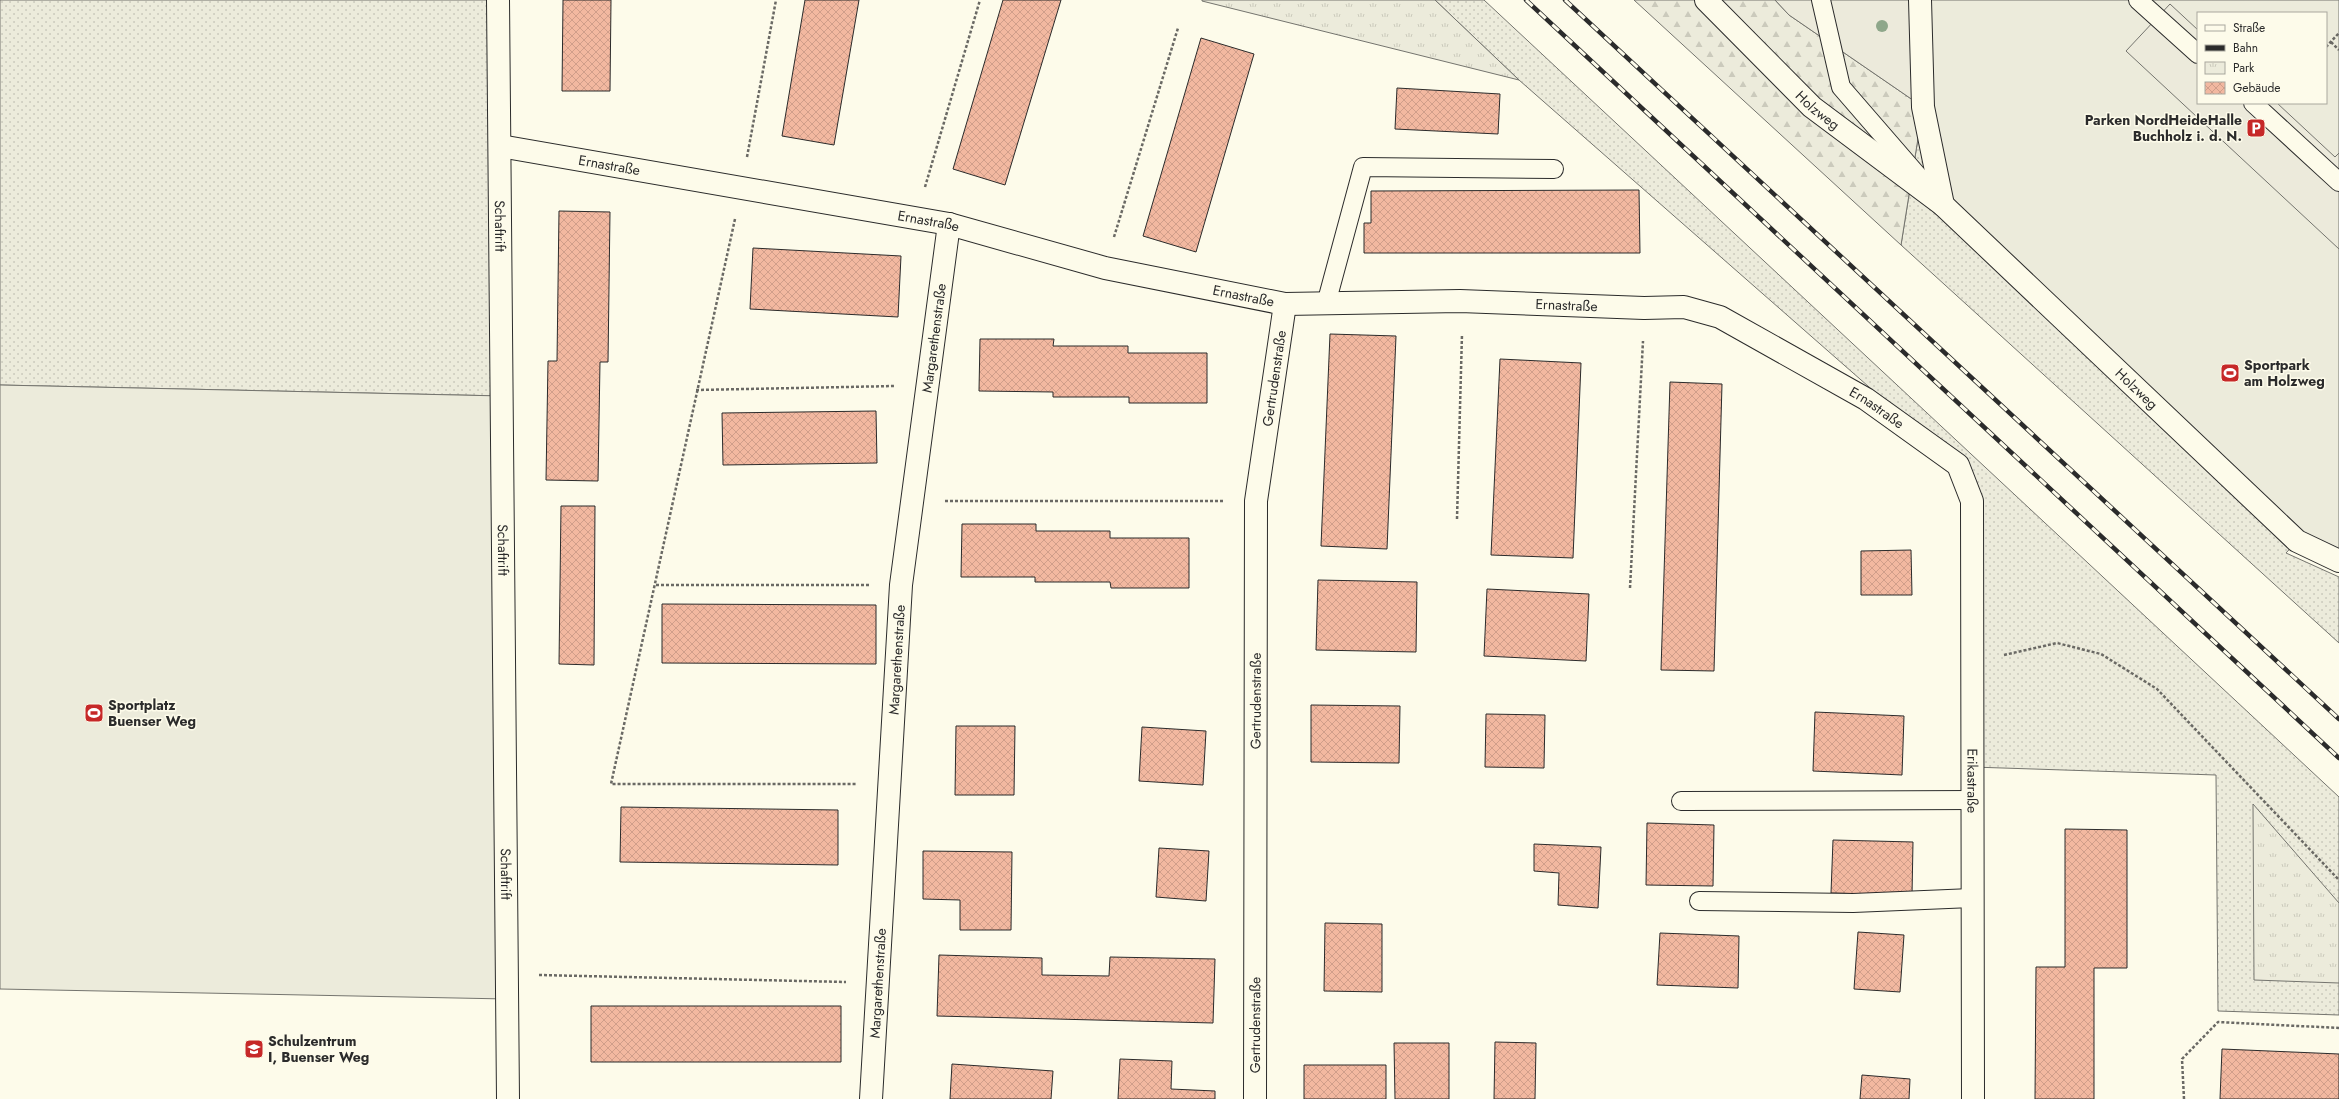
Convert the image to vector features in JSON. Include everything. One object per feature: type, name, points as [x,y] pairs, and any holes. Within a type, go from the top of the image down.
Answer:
[{"type":"street","name":"Schaftrift","points":[[498,0],[508,1099]]},
{"type":"street","name":"Holzweg","points":[[1706,0],[1812,107],[1943,205],[2297,541],[2339,561]]},
{"type":"street","points":[[1920,0],[1923,107],[1943,205]]},
{"type":"street","name":"Ernastraße","points":[[500,146],[949,224],[1104,268],[1285,304],[1460,301],[1644,308],[1684,307],[1720,317],[1866,399],[1958,465]]},
{"type":"street","name":"Margarethenstraße","points":[[871,1099],[901,585],[949,224]]},
{"type":"street","name":"Gertrudenstraße","points":[[1255,1099],[1256,501],[1285,304]]},
{"type":"street","name":"Erikastraße","points":[[1958,465],[1972,501],[1973,1099]]},
{"type":"lane","points":[[1821,0],[1840,87],[1943,205]]},
{"type":"lane","points":[[2138,0],[2197,53]]},
{"type":"lane","points":[[2254,104],[2339,182]]},
{"type":"lane","points":[[1326,304],[1363,167],[1554,169]]},
{"type":"lane","points":[[1681,801],[1973,800]]},
{"type":"lane","points":[[1699,901],[1853,903],[1972,898]]},
{"type":"path","points":[[776,0],[742,188],[696,390],[656,585],[611,784],[890,784]]},
{"type":"path","points":[[916,218],[980,0]]},
{"type":"path","points":[[1104,268],[1178,28]]},
{"type":"path","points":[[2327,47],[2339,33]]},
{"type":"path","points":[[2331,42],[2339,50]]},
{"type":"path","points":[[1457,519],[1463,323],[1460,301]]},
{"type":"path","points":[[1630,588],[1644,308]]},
{"type":"path","points":[[696,390],[928,386]]},
{"type":"path","points":[[912,501],[1256,501]]},
{"type":"path","points":[[656,585],[901,585]]},
{"type":"path","points":[[1972,661],[2057,643],[2101,654],[2157,689],[2339,880]]},
{"type":"path","points":[[506,975],[878,982]]},
{"type":"path","points":[[2184,1099],[2182,1059],[2218,1022],[2339,1028]]},
{"type":"green space","points":[[0,0],[498,0],[503,396],[0,385]]},
{"type":"green space","points":[[1435,0],[1484,0],[2339,797],[2339,1015],[2218,1011],[2216,775],[1972,767],[1972,501],[1958,465],[1519,80]]},
{"type":"green space","points":[[1435,0],[1519,80],[1202,1]]},
{"type":"green space","points":[[1634,0],[1775,0],[1789,15],[1923,107],[1901,245]]},
{"type":"green space","name":"Sportpark am Holzweg","points":[[1920,0],[2339,0],[2339,561],[2297,541],[1943,205]]},
{"type":"green space","points":[[1923,107],[2297,541],[2286,553],[2339,577],[2339,643],[1901,245]]},
{"type":"green space","points":[[0,385],[503,396],[507,999],[0,989]]},
{"type":"green space","points":[[2253,804],[2339,903],[2339,983],[2254,980]]},
{"type":"shaded area","points":[[1775,0],[1920,0],[1923,107],[1789,15]]},
{"type":"shaded area","name":"Parken NordHeideHalle Buchholz i. d. N.","points":[[2170,4],[2197,29],[2197,104],[2278,104],[2335,157],[2339,153],[2339,249],[2126,51]]},
{"type":"building","points":[[563,0],[611,0],[610,91],[562,91]]},
{"type":"building","points":[[805,0],[859,0],[834,145],[782,136]]},
{"type":"building","points":[[1003,0],[1061,0],[1005,185],[953,169]]},
{"type":"building","points":[[1201,38],[1254,54],[1196,252],[1143,236]]},
{"type":"building","points":[[1397,88],[1500,94],[1498,134],[1395,129]]},
{"type":"building","points":[[1639,190],[1640,253],[1364,253],[1364,223],[1371,223],[1371,191]]},
{"type":"building","points":[[559,211],[610,212],[608,362],[600,362],[598,481],[546,480],[548,361],[557,361]]},
{"type":"building","points":[[753,248],[901,256],[898,317],[750,309]]},
{"type":"building","points":[[1330,334],[1396,336],[1387,549],[1321,546]]},
{"type":"building","points":[[980,339],[1054,339],[1053,346],[1128,346],[1128,353],[1207,353],[1207,403],[1129,403],[1129,397],[1053,397],[1053,392],[979,391]]},
{"type":"building","points":[[1500,359],[1581,363],[1573,558],[1491,555]]},
{"type":"building","points":[[1670,382],[1722,384],[1714,671],[1661,670]]},
{"type":"building","points":[[876,411],[877,463],[723,465],[722,413]]},
{"type":"building","points":[[561,506],[595,506],[594,665],[559,664]]},
{"type":"building","points":[[962,524],[1036,524],[1036,531],[1110,531],[1110,538],[1189,538],[1189,588],[1111,588],[1110,582],[1035,582],[1035,577],[961,577]]},
{"type":"building","points":[[1911,550],[1912,595],[1861,595],[1861,551]]},
{"type":"building","points":[[1318,580],[1417,582],[1416,652],[1316,650]]},
{"type":"building","points":[[1487,589],[1589,594],[1586,661],[1484,656]]},
{"type":"building","points":[[662,604],[876,605],[876,664],[662,663]]},
{"type":"building","points":[[1311,705],[1400,706],[1399,763],[1311,762]]},
{"type":"building","points":[[1815,712],[1904,716],[1902,775],[1813,771]]},
{"type":"building","points":[[1486,714],[1545,715],[1544,768],[1485,767]]},
{"type":"building","points":[[956,726],[1015,726],[1014,795],[955,795]]},
{"type":"building","points":[[1142,727],[1206,731],[1203,785],[1139,781]]},
{"type":"building","points":[[621,807],[838,810],[838,865],[620,862]]},
{"type":"building","points":[[1647,823],[1714,825],[1713,886],[1646,885]]},
{"type":"building","points":[[2065,829],[2127,830],[2127,968],[2094,968],[2094,1099],[2035,1099],[2036,967],[2065,967]]},
{"type":"building","points":[[1833,840],[1913,842],[1912,895],[1831,893]]},
{"type":"building","points":[[1534,844],[1601,847],[1598,908],[1558,905],[1559,873],[1534,871]]},
{"type":"building","points":[[1159,848],[1209,851],[1206,901],[1156,897]]},
{"type":"building","points":[[923,851],[1012,852],[1011,930],[960,930],[960,900],[923,899]]},
{"type":"building","points":[[1325,923],[1382,924],[1382,992],[1324,991]]},
{"type":"building","points":[[1858,932],[1904,935],[1900,992],[1854,989]]},
{"type":"building","points":[[1660,933],[1739,936],[1738,988],[1657,985]]},
{"type":"building","points":[[939,955],[1042,958],[1042,975],[1109,976],[1110,957],[1215,959],[1213,1023],[937,1016]]},
{"type":"building","points":[[591,1006],[841,1006],[841,1062],[591,1062]]},
{"type":"building","points":[[1495,1042],[1536,1043],[1535,1099],[1494,1099]]},
{"type":"building","points":[[1394,1043],[1449,1043],[1449,1099],[1395,1099]]},
{"type":"building","points":[[2222,1049],[2339,1054],[2339,1099],[2220,1099]]},
{"type":"building","points":[[1120,1059],[1172,1061],[1171,1089],[1215,1091],[1215,1099],[1118,1099]]},
{"type":"building","points":[[952,1064],[1053,1071],[1051,1099],[950,1099]]},
{"type":"building","points":[[1304,1065],[1386,1065],[1386,1099],[1304,1099]]},
{"type":"building","points":[[1862,1075],[1910,1079],[1909,1099],[1860,1099]]},
{"type":"railway","points":[[1526,0],[2339,758]]},
{"type":"railway","points":[[1565,0],[2339,719]]},
{"type":"place","name":"Parken NordHeideHalle Buchholz i. d. N.","points":[[2256,128]]},
{"type":"place","name":"Sportpark am Holzweg","points":[[2230,373]]},
{"type":"place","name":"Sportplatz Buenser Weg","points":[[94,713]]},
{"type":"place","name":"Schulzentrum I, Buenser Weg","points":[[254,1049]]}]
